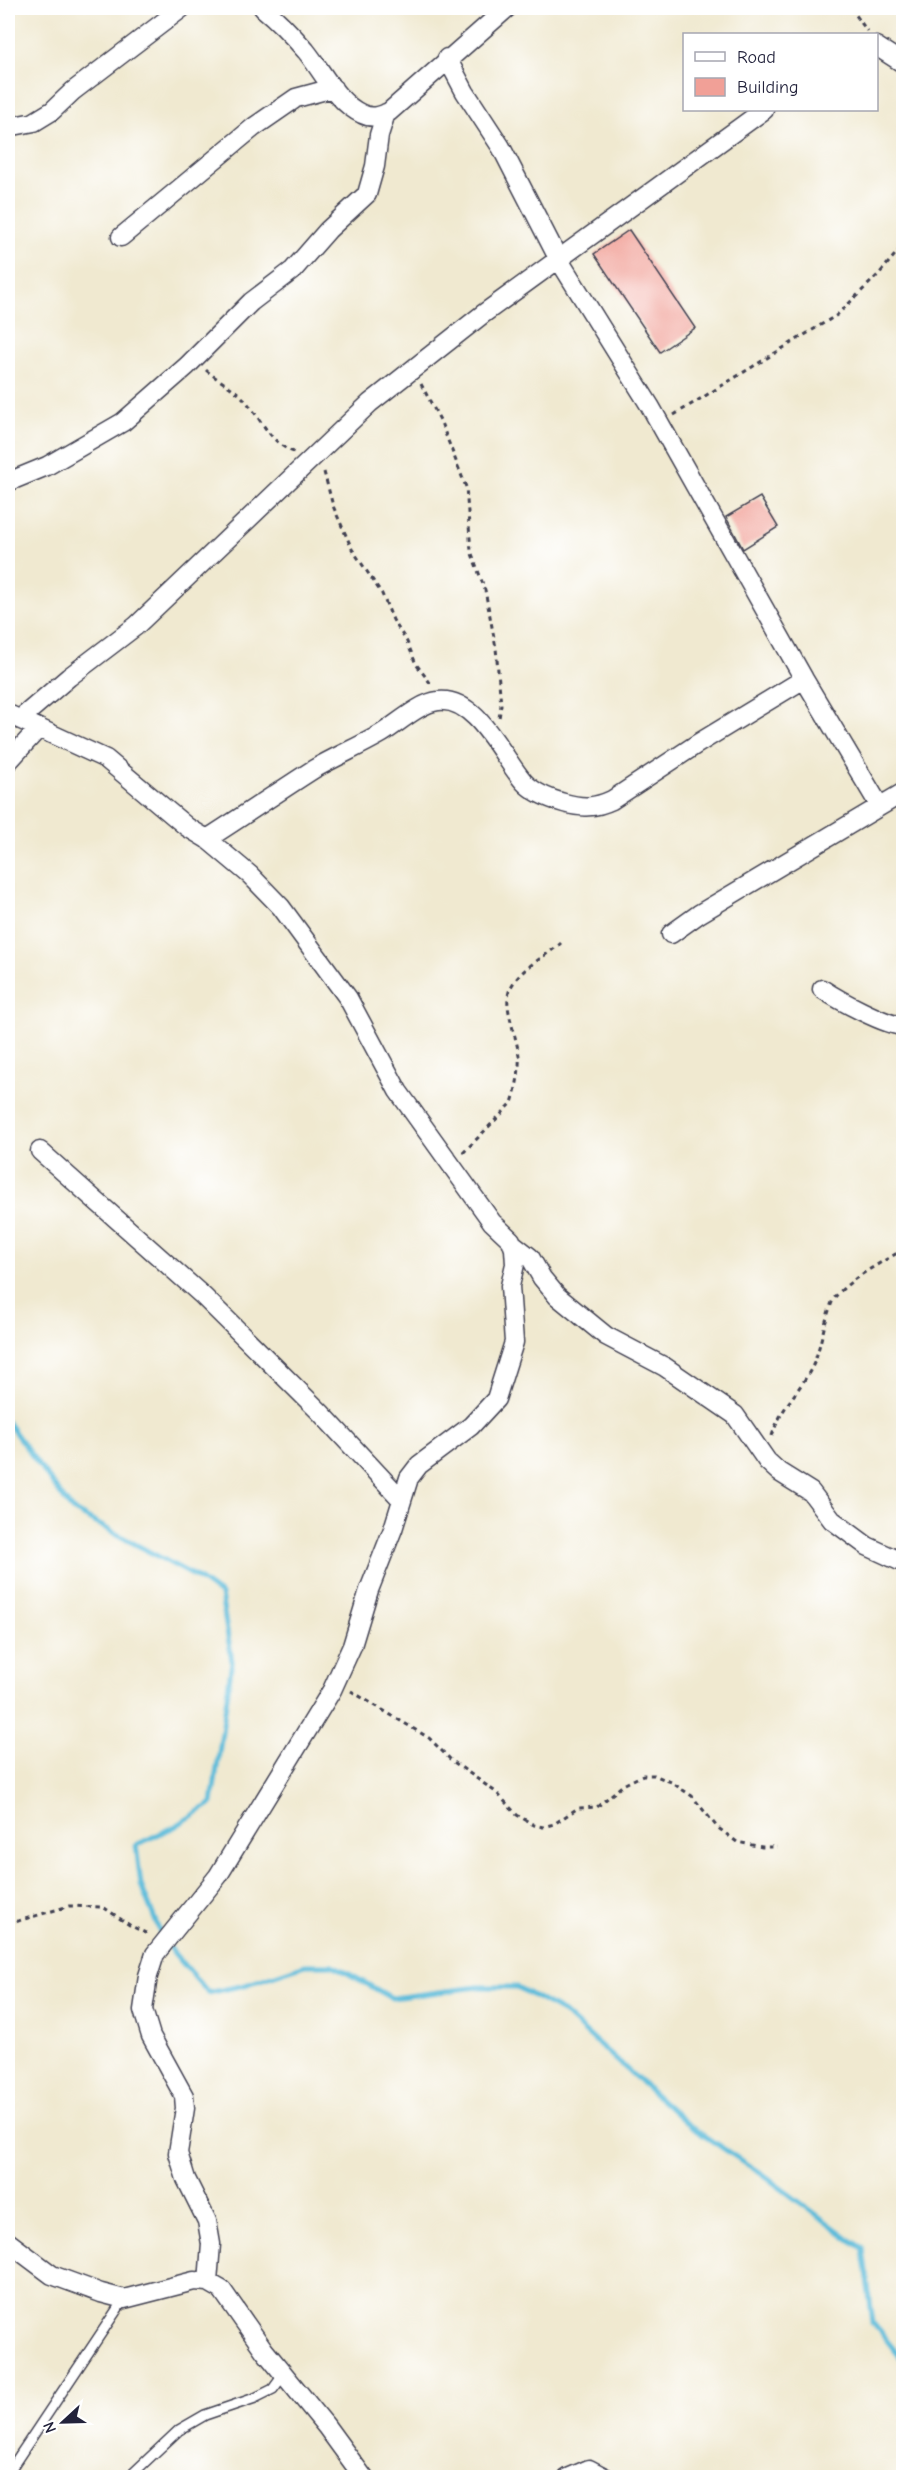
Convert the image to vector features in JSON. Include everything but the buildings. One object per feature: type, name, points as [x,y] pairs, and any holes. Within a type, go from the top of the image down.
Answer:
[{"type":"street","points":[[8,127],[34,122],[52,111],[73,91],[182,8]]},
{"type":"street","points":[[263,8],[282,24],[333,88],[361,114],[370,117],[386,113],[507,8]]},
{"type":"street","points":[[878,47],[903,64]]},
{"type":"street","points":[[447,58],[465,92],[501,147],[559,260],[660,424],[804,679],[879,805]]},
{"type":"street","points":[[122,237],[254,127],[296,98],[333,88]]},
{"type":"street","points":[[763,111],[483,314],[370,403],[136,626],[14,716],[106,759],[187,827],[207,839],[250,875],[281,907],[348,998],[398,1091],[492,1222],[512,1243],[530,1257],[542,1278],[557,1296],[606,1336],[665,1367],[735,1415],[767,1461],[779,1472],[811,1492],[832,1520],[867,1546],[903,1563]]},
{"type":"street","points":[[8,482],[47,466],[123,422],[192,360],[251,302],[293,270],[328,230],[367,194],[386,113]]},
{"type":"street","points":[[207,839],[316,768],[438,701],[455,703],[469,713],[495,740],[524,782],[536,791],[580,807],[598,806],[612,800],[713,734],[804,679]]},
{"type":"street","points":[[8,762],[38,729]]},
{"type":"street","points":[[671,934],[699,914],[879,805],[901,797]]},
{"type":"street","points":[[822,989],[860,1009],[893,1024],[903,1026]]},
{"type":"street","points":[[40,1151],[203,1296],[321,1413],[402,1500]]},
{"type":"street","points":[[208,2282],[211,2244],[207,2221],[186,2179],[178,2153],[184,2096],[151,2036],[143,2010],[148,1976],[156,1954],[164,1941],[183,1921],[218,1876],[258,1814],[336,1682],[352,1646],[369,1590],[409,1478],[419,1465],[471,1426],[496,1400],[514,1342],[510,1304],[510,1286],[515,1264],[512,1243]]},
{"type":"street","points":[[8,2242],[52,2275],[124,2299],[184,2283],[208,2282],[222,2290],[248,2328],[364,2478]]},
{"type":"street","points":[[568,2478],[589,2469],[606,2478]]},
{"type":"lane","points":[[8,2473],[124,2299]]},
{"type":"lane","points":[[128,2478],[179,2430],[205,2415],[255,2398],[273,2389],[284,2374]]},
{"type":"path","points":[[851,8],[869,33]]},
{"type":"path","points":[[660,424],[731,378],[762,362],[837,315],[879,274],[903,244]]},
{"type":"path","points":[[192,360],[242,396],[280,445],[313,458],[326,477],[333,506],[352,549],[382,594],[416,664],[445,702]]},
{"type":"path","points":[[413,370],[440,420],[466,487],[471,551],[485,590],[498,667],[501,705],[495,740]]},
{"type":"path","points":[[451,1164],[512,1103],[519,1061],[508,1007],[509,991],[528,967],[561,943]]},
{"type":"path","points":[[767,1461],[777,1418],[805,1380],[814,1363],[834,1298],[860,1277],[903,1249]]},
{"type":"path","points":[[336,1682],[429,1738],[451,1760],[497,1793],[517,1815],[534,1826],[543,1827],[554,1824],[578,1808],[597,1807],[623,1785],[643,1774],[654,1775],[671,1782],[692,1796],[717,1827],[737,1842],[762,1847],[777,1847]]},
{"type":"path","points":[[8,1924],[69,1906],[103,1907],[131,1926],[164,1941]]},
{"type":"waterway","points":[[8,1423],[72,1510],[196,1577],[221,1595],[232,1661],[212,1803],[176,1826],[136,1845],[141,1885],[162,1937]]},
{"type":"waterway","points":[[167,1945],[208,1993],[245,1985],[305,1965],[333,1965],[392,1998],[478,1987],[517,1987],[564,2013],[691,2127],[763,2175],[863,2249],[873,2323],[904,2362]]}]
